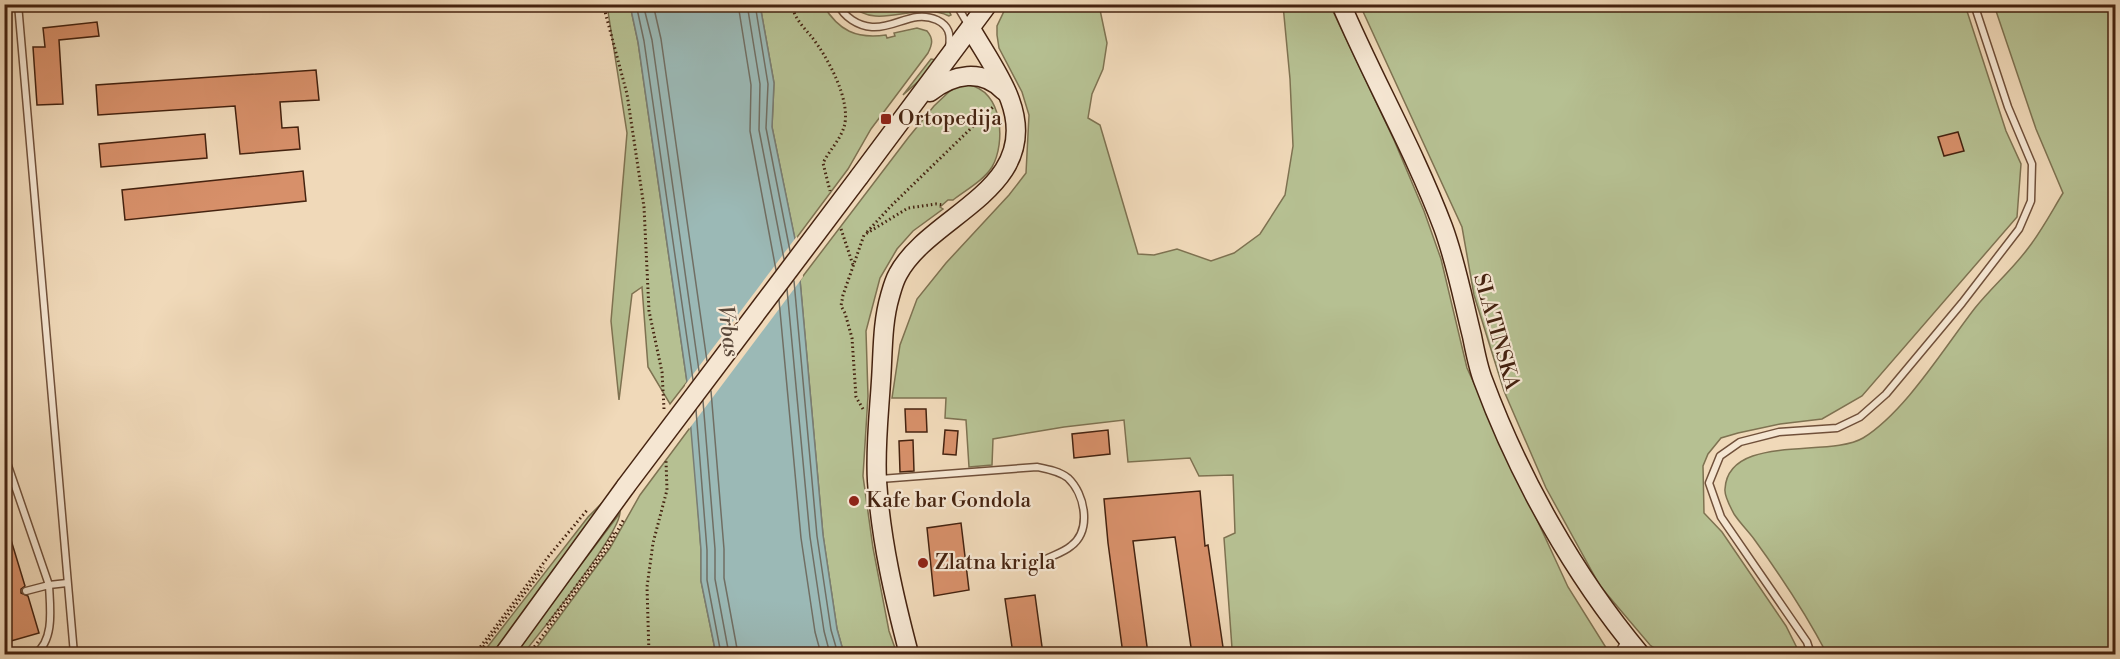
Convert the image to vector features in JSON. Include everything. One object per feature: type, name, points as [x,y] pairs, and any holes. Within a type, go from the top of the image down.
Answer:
[{"type":"street","points":[[504,654],[626,486],[911,110],[988,4]]},
{"type":"street","name":"SLATINSKA","points":[[1341,4],[1405,139],[1443,228],[1482,378],[1513,452],[1565,548],[1599,601],[1640,654]]},
{"type":"street","points":[[909,654],[889,577],[877,479],[884,330],[890,297],[898,274],[917,251],[989,188],[1009,162],[1016,132],[1015,118],[1002,100],[971,29]]},
{"type":"street","points":[[911,110],[931,90],[963,75],[988,80],[999,86],[1002,100]]},
{"type":"lane","points":[[18,4],[74,654]]},
{"type":"lane","points":[[838,4],[849,18],[859,24],[872,27],[923,16],[942,22],[950,32],[950,41],[945,60],[937,75]]},
{"type":"lane","points":[[956,4],[971,29]]},
{"type":"lane","points":[[1811,654],[1807,642],[1721,517],[1709,483],[1720,456],[1740,442],[1779,432],[1837,428],[1860,417],[1886,394],[1962,303],[2019,229],[2031,201],[2032,164],[2008,107],[1974,4]]},
{"type":"lane","points":[[4,454],[49,585],[51,624],[38,653],[35,654]]},
{"type":"lane","points":[[877,479],[1037,467],[1054,471],[1068,479],[1082,500],[1085,522],[1071,547],[1046,559]]},
{"type":"lane","points":[[26,591],[49,585],[67,584]]},
{"type":"lane","points":[[1618,654],[1626,638]]},
{"type":"path","points":[[603,4],[627,94],[644,207],[650,311],[662,372],[664,413]]},
{"type":"path","points":[[792,4],[792,10],[802,26],[822,51],[844,99],[845,125],[838,141],[823,163],[832,199]]},
{"type":"path","points":[[864,411],[856,397],[852,338],[841,306],[864,235],[891,206],[1002,100]]},
{"type":"path","points":[[864,235],[908,208],[936,204],[950,206]]},
{"type":"path","points":[[838,221],[853,265]]},
{"type":"path","points":[[649,654],[647,587],[653,543],[667,490],[666,458]]},
{"type":"path","points":[[475,654],[548,557],[594,501]]},
{"type":"path","points":[[529,654],[608,548],[626,514]]},
{"type":"green space","points":[[607,5],[630,5],[638,42],[687,382],[670,404],[648,367],[642,287],[632,294],[619,400],[611,321],[627,133]]},
{"type":"green space","points":[[760,5],[823,5],[842,27],[857,34],[886,35],[887,38],[895,36],[894,33],[917,28],[927,31],[931,39],[928,53],[871,129],[848,169],[795,240],[772,127],[774,83]]},
{"type":"green space","points":[[851,5],[946,5],[951,15],[924,11],[873,16],[862,13]]},
{"type":"green space","points":[[1007,5],[1099,5],[1107,43],[1103,69],[1092,94],[1088,118],[1100,125],[1138,254],[1154,255],[1177,249],[1211,261],[1234,253],[1260,234],[1285,195],[1293,146],[1283,5],[1330,5],[1394,140],[1424,211],[1441,259],[1467,368],[1568,587],[1610,654],[1264,654],[1232,648],[1224,538],[1235,533],[1233,475],[1199,476],[1190,458],[1128,462],[1124,420],[993,439],[992,465],[969,467],[966,420],[945,418],[946,398],[892,398],[900,345],[917,299],[1026,173],[1029,115],[1022,92],[999,48],[997,35],[997,26]]},
{"type":"green space","points":[[1360,5],[1965,5],[2006,131],[2021,164],[2017,217],[1862,396],[1822,419],[1780,424],[1721,438],[1708,454],[1703,466],[1704,513],[1722,532],[1786,626],[1800,654],[1663,654],[1650,645],[1600,586],[1546,488],[1504,391],[1474,295],[1462,227]]},
{"type":"green space","points":[[1994,5],[2115,5],[2115,654],[1827,654],[1783,581],[1734,514],[1725,489],[1730,472],[1743,460],[1783,450],[1848,444],[1863,438],[1879,427],[1909,396],[1975,308],[2023,255],[2063,193],[2036,129]]},
{"type":"green space","points":[[931,59],[936,60],[922,78],[903,95]]},
{"type":"green space","points":[[968,85],[980,89],[995,107],[1000,132],[999,145],[992,167],[974,185],[953,200],[948,200],[940,207],[943,209],[913,231],[897,249],[880,278],[866,331],[868,396],[863,476],[873,548],[889,631],[897,654],[844,654],[837,629],[823,535],[800,280],[934,106],[953,88]]},
{"type":"green space","points":[[692,425],[701,581],[716,654],[532,654],[610,548],[640,495]]},
{"type":"green space","points":[[603,502],[605,503],[493,654],[482,654],[588,517]]},
{"type":"green space","points":[[620,513],[607,542],[562,605],[523,654],[513,654]]},
{"type":"water","name":"Vrbas","points":[[630,5],[760,5],[774,83],[772,127],[795,239],[800,280],[823,535],[837,629],[844,654],[716,654],[701,581],[701,550],[687,382],[638,42]]},
{"type":"pier","points":[[797,236],[803,277],[689,429],[685,385]]},
{"type":"building","points":[[97,22],[99,36],[59,40],[63,104],[37,105],[33,47],[45,47],[43,28]]},
{"type":"building","points":[[316,70],[319,100],[280,102],[282,128],[298,127],[300,149],[240,154],[235,106],[98,115],[96,85]]},
{"type":"building","points":[[1958,132],[1964,151],[1944,156],[1938,137]]},
{"type":"building","points":[[205,134],[207,158],[101,167],[99,144]]},
{"type":"building","points":[[303,171],[306,201],[125,220],[122,190]]},
{"type":"building","points":[[905,409],[926,409],[927,432],[906,432]]},
{"type":"building","points":[[945,430],[958,431],[956,455],[943,454]]},
{"type":"building","points":[[1108,430],[1110,454],[1074,458],[1072,434]]},
{"type":"building","points":[[913,440],[914,471],[900,472],[899,441]]},
{"type":"building","points":[[1200,491],[1205,546],[1208,545],[1224,654],[1192,654],[1175,537],[1133,541],[1148,654],[1123,654],[1104,499]]},
{"type":"building","points":[[961,523],[969,590],[934,596],[927,528]]},
{"type":"building","points":[[4,530],[8,530],[25,586],[21,589],[21,593],[28,596],[39,633],[4,643]]},
{"type":"building","points":[[1035,595],[1043,654],[1013,654],[1005,599]]},
{"type":"place","name":"Ortopedija","points":[[886,119]]},
{"type":"place","name":"Kafe bar Gondola","points":[[854,501]]},
{"type":"place","name":"Zlatna krigla","points":[[923,563]]}]
